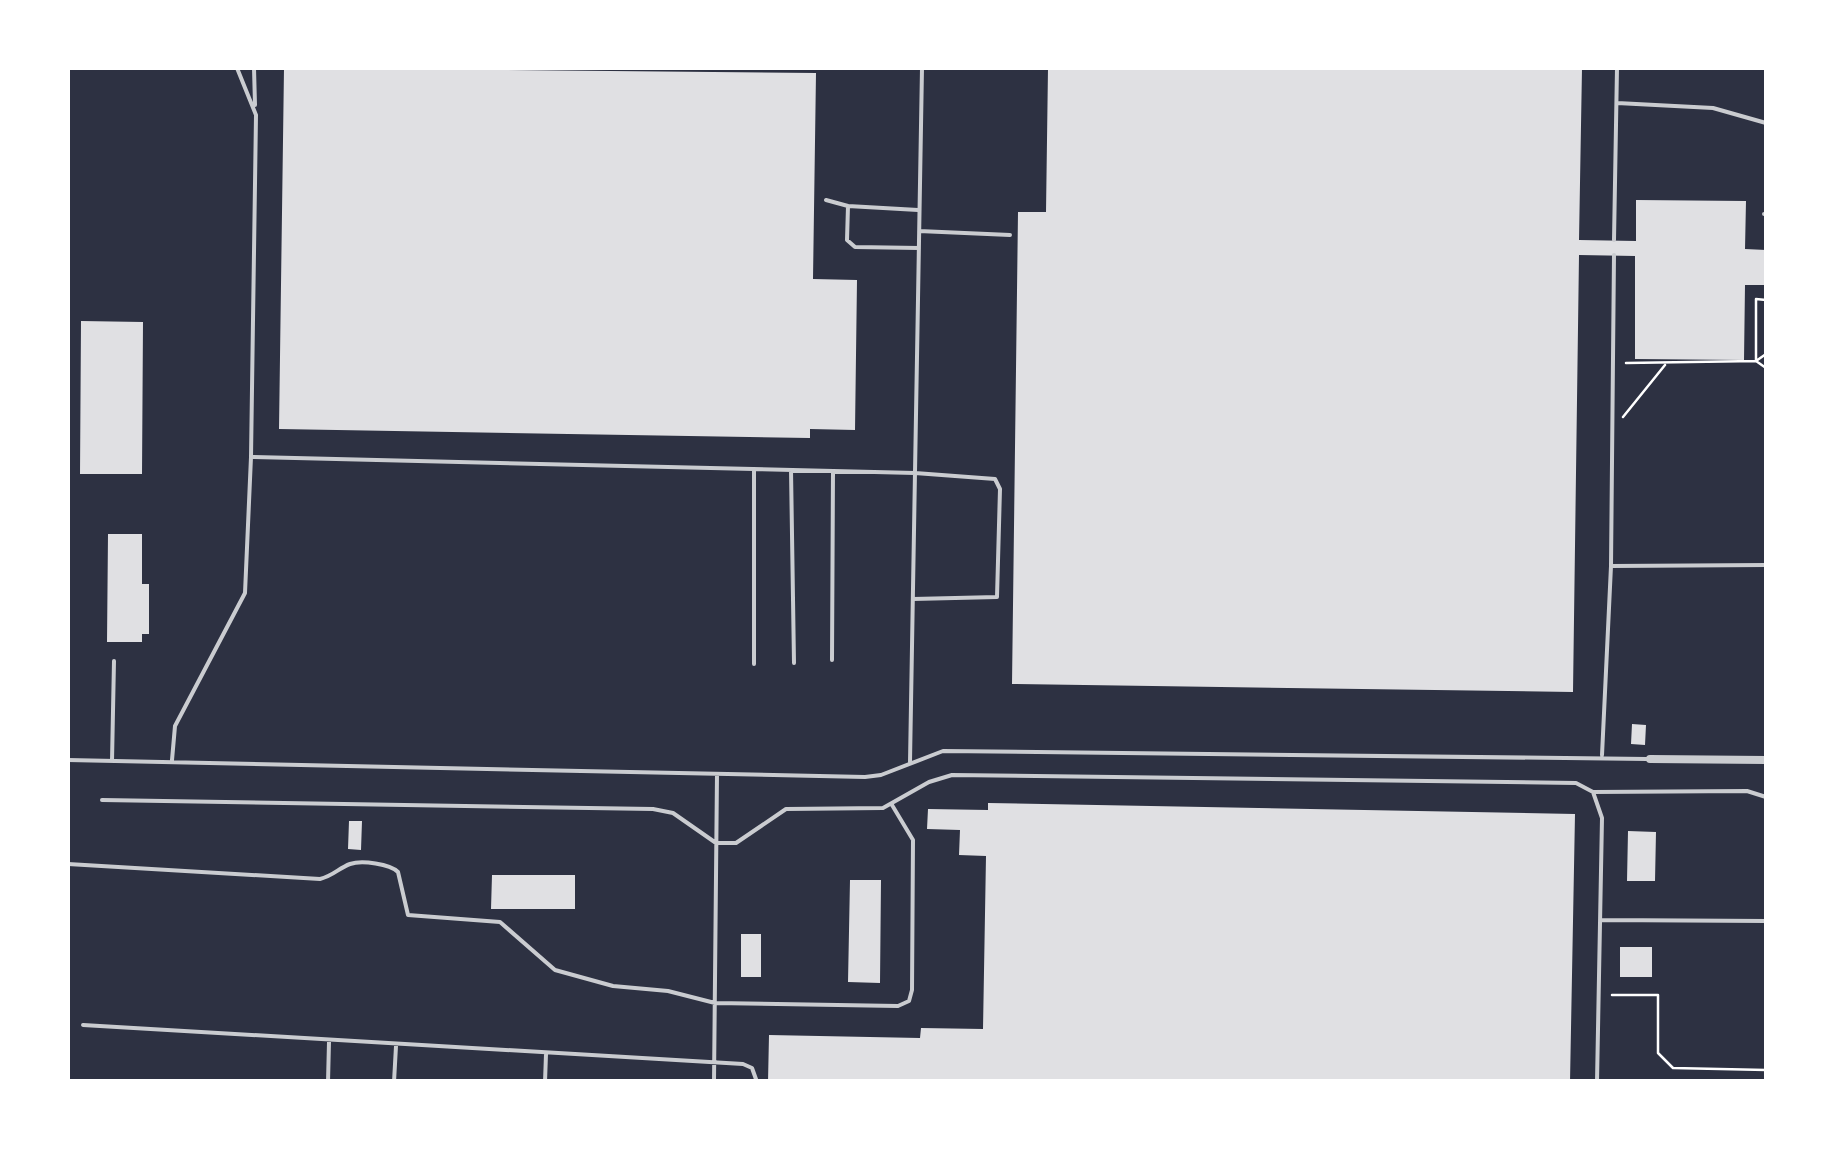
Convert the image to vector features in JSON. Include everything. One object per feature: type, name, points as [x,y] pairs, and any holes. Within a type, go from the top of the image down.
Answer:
[{"type":"street","points":[[1650,759],[1766,760]]},
{"type":"lane","points":[[237,68],[256,115]]},
{"type":"lane","points":[[172,762],[175,726],[244,593],[251,457],[254,68]]},
{"type":"lane","points":[[910,762],[922,68]]},
{"type":"lane","points":[[1614,240],[1617,68]]},
{"type":"lane","points":[[1616,103],[1713,108],[1766,123]]},
{"type":"lane","points":[[826,200],[848,206],[920,210]]},
{"type":"lane","points":[[848,206],[850,245],[919,248]]},
{"type":"lane","points":[[919,231],[1010,235]]},
{"type":"lane","points":[[1602,758],[1611,566],[1614,255]]},
{"type":"lane","points":[[251,457],[981,475],[998,483],[1000,590],[990,600],[913,599]]},
{"type":"lane","points":[[754,469],[754,664]]},
{"type":"lane","points":[[791,470],[794,663]]},
{"type":"lane","points":[[832,660],[833,471]]},
{"type":"lane","points":[[1611,566],[1766,565]]},
{"type":"lane","points":[[112,761],[114,661]]},
{"type":"lane","points":[[68,760],[865,777],[944,751],[1650,759]]},
{"type":"lane","points":[[714,1082],[717,774]]},
{"type":"lane","points":[[102,800],[652,809],[673,813],[716,843],[741,842],[786,809],[892,805],[929,782],[952,775],[1576,783],[1594,792],[1747,791],[1766,797]]},
{"type":"lane","points":[[1594,792],[1602,818],[1597,1082]]},
{"type":"lane","points":[[68,864],[320,878],[334,875],[348,864],[394,866],[408,915],[500,922],[556,970],[598,983],[668,991],[715,1003],[898,1006],[909,1002],[913,840],[892,805]]},
{"type":"lane","points":[[1600,920],[1766,921]]},
{"type":"lane","points":[[83,1025],[748,1065],[757,1082]]},
{"type":"lane","points":[[328,1082],[329,1042]]},
{"type":"lane","points":[[394,1082],[396,1046]]},
{"type":"lane","points":[[545,1082],[546,1054]]},
{"type":"path","points":[[1748,294],[1766,300]]},
{"type":"path","points":[[1756,299],[1756,361]]},
{"type":"path","points":[[1626,363],[1756,361],[1766,354]]},
{"type":"path","points":[[1756,361],[1766,368]]},
{"type":"path","points":[[1621,420],[1666,364]]},
{"type":"path","points":[[1612,995],[1658,995],[1658,1053],[1673,1068],[1766,1070]]},
{"type":"building","points":[[284,68],[816,73],[813,279],[857,280],[855,430],[810,429],[810,438],[279,429]]},
{"type":"building","points":[[1048,68],[1582,68],[1579,240],[1636,241],[1636,200],[1746,201],[1745,249],[1766,250],[1766,285],[1745,285],[1744,360],[1635,359],[1635,256],[1579,255],[1573,692],[1012,684],[1018,212],[1046,212]]},
{"type":"building","points":[[81,321],[143,322],[142,474],[80,474]]},
{"type":"building","points":[[108,534],[142,534],[142,584],[149,584],[149,634],[142,634],[142,642],[107,642]]},
{"type":"building","points":[[1632,724],[1646,725],[1645,745],[1631,744]]},
{"type":"building","points":[[988,803],[1575,814],[1570,1082],[768,1082],[769,1035],[920,1038],[921,1028],[983,1029],[986,856],[959,855],[960,830],[927,829],[928,809],[988,810]]},
{"type":"building","points":[[349,821],[362,821],[361,850],[348,849]]},
{"type":"building","points":[[1628,831],[1656,832],[1655,881],[1627,881]]},
{"type":"building","points":[[492,875],[575,875],[575,909],[491,909]]},
{"type":"building","points":[[850,880],[881,880],[880,983],[848,982]]},
{"type":"building","points":[[741,934],[761,934],[761,977],[741,977]]},
{"type":"building","points":[[1620,947],[1652,947],[1652,977],[1620,977]]}]
